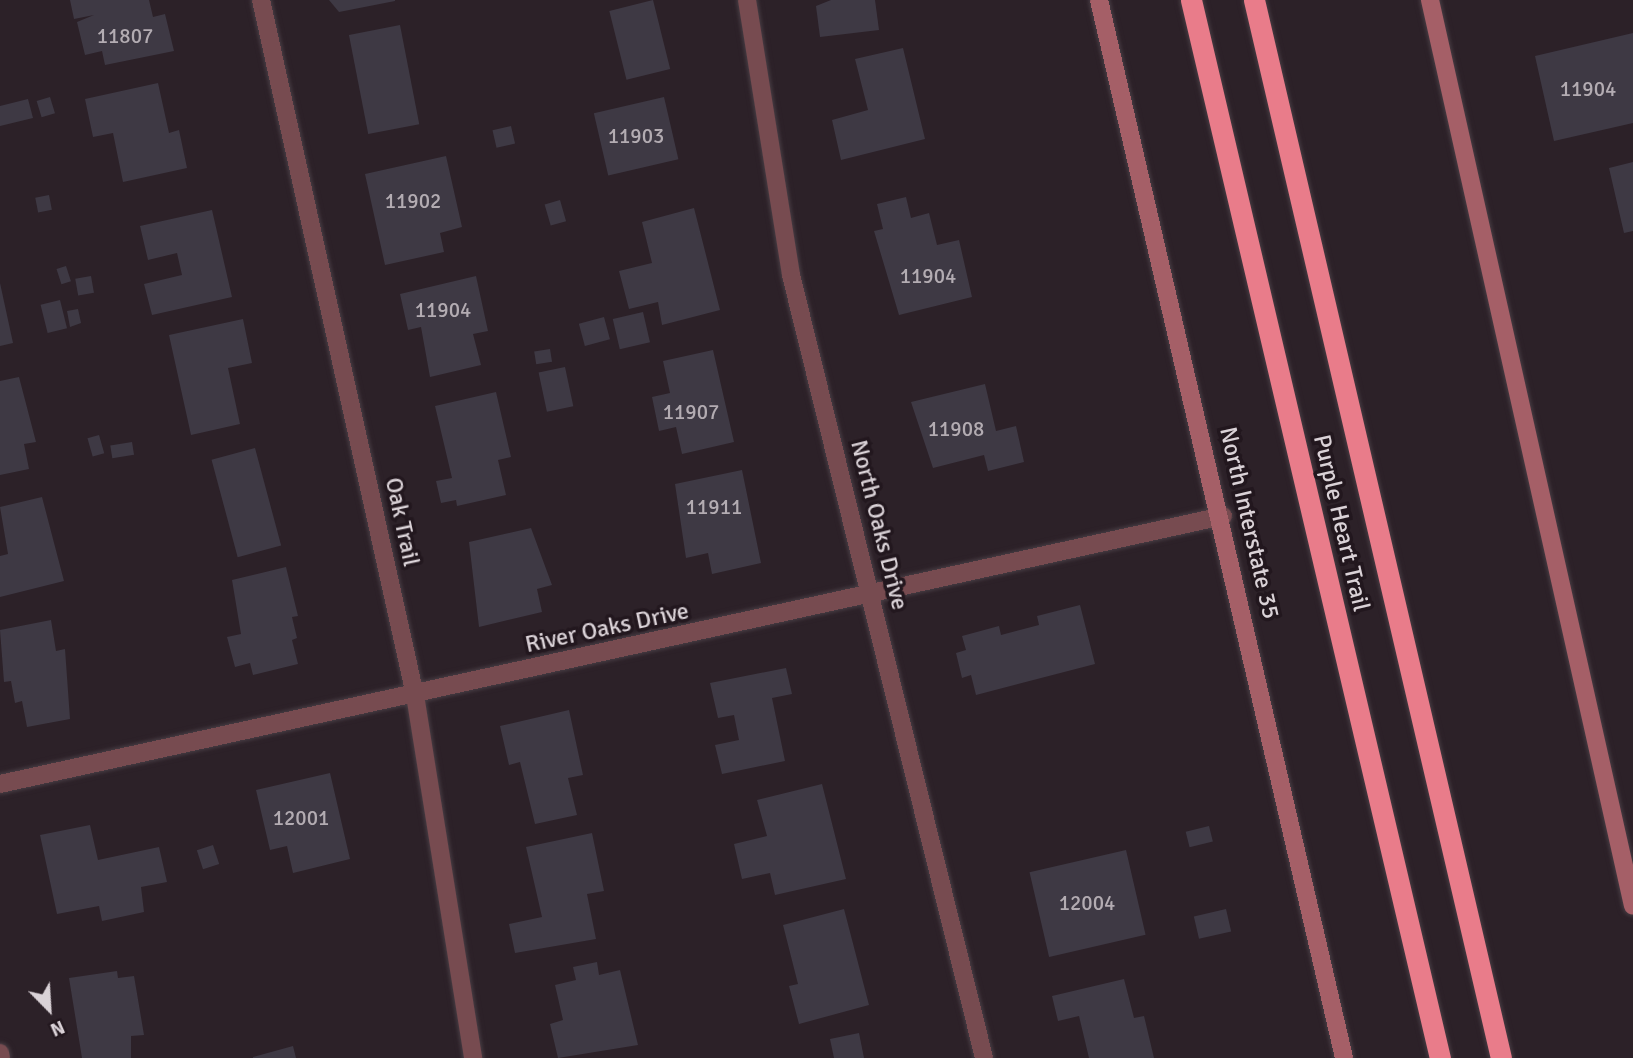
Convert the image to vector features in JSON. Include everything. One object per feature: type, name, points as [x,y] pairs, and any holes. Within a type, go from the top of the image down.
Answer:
[{"type":"highway","name":"Purple Heart Trail","points":[[1191,0],[1440,1058]]},
{"type":"highway","name":"Purple Heart Trail","points":[[1254,0],[1501,1058]]},
{"type":"main road","name":"North Interstate 35","points":[[1099,0],[1223,516],[1344,1058]]},
{"type":"main road","points":[[1430,0],[1633,906]]},
{"type":"street","name":"Oak Trail","points":[[261,0],[415,695],[473,1058]]},
{"type":"street","name":"North Oaks Drive","points":[[747,0],[791,275],[984,1058]]},
{"type":"street","name":"River Oaks Drive","points":[[0,784],[1223,516]]},
{"type":"street","points":[[0,1053],[1,1058]]},
{"type":"building","points":[[70,0],[149,0],[153,17],[165,14],[174,51],[105,65],[102,51],[85,55],[77,22],[94,15],[74,19]]},
{"type":"building","points":[[329,0],[395,0],[395,1],[339,12]]},
{"type":"building","points":[[653,0],[670,69],[627,80],[609,11]]},
{"type":"building","points":[[831,0],[875,0],[879,30],[820,37],[816,6]]},
{"type":"building","points":[[400,25],[419,124],[368,134],[349,35]]},
{"type":"building","points":[[1633,33],[1633,123],[1554,141],[1535,56]]},
{"type":"building","points":[[903,48],[925,139],[841,160],[832,120],[868,110],[855,59]]},
{"type":"building","points":[[158,83],[169,133],[179,130],[187,168],[123,182],[113,133],[93,137],[85,99]]},
{"type":"building","points":[[50,97],[55,113],[42,117],[37,101]]},
{"type":"building","points":[[664,97],[678,159],[608,176],[594,113]]},
{"type":"building","points":[[28,99],[33,118],[0,126],[0,106]]},
{"type":"building","points":[[511,126],[515,144],[497,148],[492,130]]},
{"type":"building","points":[[446,156],[462,227],[440,233],[444,252],[385,265],[365,174]]},
{"type":"building","points":[[1633,162],[1633,231],[1624,233],[1609,168]]},
{"type":"building","points":[[49,195],[52,210],[38,212],[35,198]]},
{"type":"building","points":[[906,197],[911,218],[929,213],[937,245],[959,240],[972,297],[899,315],[874,231],[883,229],[877,204]]},
{"type":"building","points":[[560,200],[566,221],[551,226],[545,204]]},
{"type":"building","points":[[694,208],[720,310],[662,325],[658,302],[629,309],[619,271],[652,263],[642,222]]},
{"type":"building","points":[[212,210],[232,297],[152,315],[144,284],[182,275],[177,253],[148,260],[140,226]]},
{"type":"building","points":[[66,266],[71,281],[61,284],[56,269]]},
{"type":"building","points":[[91,276],[94,293],[78,296],[75,279]]},
{"type":"building","points":[[476,276],[488,331],[473,334],[481,365],[430,377],[421,327],[408,330],[400,294]]},
{"type":"building","points":[[0,283],[13,343],[0,346]]},
{"type":"building","points":[[60,300],[67,328],[48,333],[41,305]]},
{"type":"building","points":[[78,309],[81,323],[70,327],[67,311]]},
{"type":"building","points":[[643,312],[650,342],[620,349],[613,319]]},
{"type":"building","points":[[604,317],[610,339],[585,346],[579,324]]},
{"type":"building","points":[[243,319],[252,363],[228,368],[240,424],[191,435],[169,335]]},
{"type":"building","points":[[550,349],[552,362],[536,364],[534,352]]},
{"type":"building","points":[[713,350],[734,442],[682,454],[676,427],[659,431],[652,397],[670,393],[663,361]]},
{"type":"building","points":[[565,367],[573,406],[547,412],[539,373]]},
{"type":"building","points":[[19,377],[36,442],[24,444],[29,469],[0,475],[0,381]]},
{"type":"building","points":[[985,384],[996,431],[1016,426],[1024,462],[988,471],[984,455],[933,468],[911,402]]},
{"type":"building","points":[[496,392],[511,457],[498,460],[506,495],[457,506],[456,500],[441,503],[436,481],[452,478],[435,406]]},
{"type":"building","points":[[99,435],[104,453],[93,457],[87,438]]},
{"type":"building","points":[[132,442],[134,455],[112,458],[110,445]]},
{"type":"building","points":[[255,448],[281,546],[238,557],[212,460]]},
{"type":"building","points":[[742,470],[761,563],[712,574],[708,553],[686,558],[675,484]]},
{"type":"building","points":[[42,497],[64,581],[0,597],[0,556],[8,554],[0,507]]},
{"type":"building","points":[[531,528],[552,585],[537,589],[542,612],[479,627],[469,542]]},
{"type":"building","points":[[286,567],[298,616],[292,617],[297,638],[292,640],[298,664],[253,675],[250,663],[235,667],[227,637],[241,634],[232,580]]},
{"type":"building","points":[[1080,605],[1095,664],[976,695],[971,675],[962,678],[956,653],[966,650],[962,636],[999,626],[1001,635],[1039,625],[1037,616]]},
{"type":"building","points":[[51,620],[56,651],[65,649],[70,719],[27,727],[22,701],[15,703],[11,681],[4,682],[0,630]]},
{"type":"building","points":[[786,668],[792,694],[772,698],[785,761],[722,774],[715,745],[739,740],[734,715],[718,718],[710,683]]},
{"type":"building","points":[[569,710],[583,775],[568,778],[577,815],[535,824],[520,762],[509,765],[500,726]]},
{"type":"building","points":[[330,773],[350,859],[293,873],[287,846],[270,850],[256,790]]},
{"type":"building","points":[[822,784],[846,879],[775,895],[770,873],[742,879],[734,844],[767,836],[757,800]]},
{"type":"building","points":[[90,825],[98,860],[159,847],[167,882],[141,887],[144,912],[102,921],[99,906],[57,914],[40,835]]},
{"type":"building","points":[[1209,826],[1213,842],[1190,847],[1186,832]]},
{"type":"building","points":[[592,833],[604,891],[587,894],[596,939],[515,953],[509,924],[542,917],[526,847]]},
{"type":"building","points":[[213,845],[219,864],[203,869],[197,850]]},
{"type":"building","points":[[1126,850],[1146,935],[1049,957],[1030,872]]},
{"type":"building","points":[[844,909],[869,1005],[799,1024],[789,986],[798,984],[783,925]]},
{"type":"building","points":[[1226,909],[1231,931],[1199,939],[1194,916]]},
{"type":"building","points":[[597,962],[599,975],[620,970],[638,1045],[558,1058],[550,1024],[563,1020],[555,985],[576,980],[573,967]]},
{"type":"building","points":[[117,971],[118,978],[134,976],[144,1035],[131,1036],[131,1058],[82,1058],[69,978]]},
{"type":"building","points":[[1124,979],[1134,1018],[1144,1016],[1154,1058],[1089,1058],[1079,1016],[1058,1021],[1052,996]]},
{"type":"building","points":[[859,1033],[864,1058],[834,1058],[830,1039]]},
{"type":"building","points":[[293,1046],[296,1058],[253,1058],[253,1057]]}]
